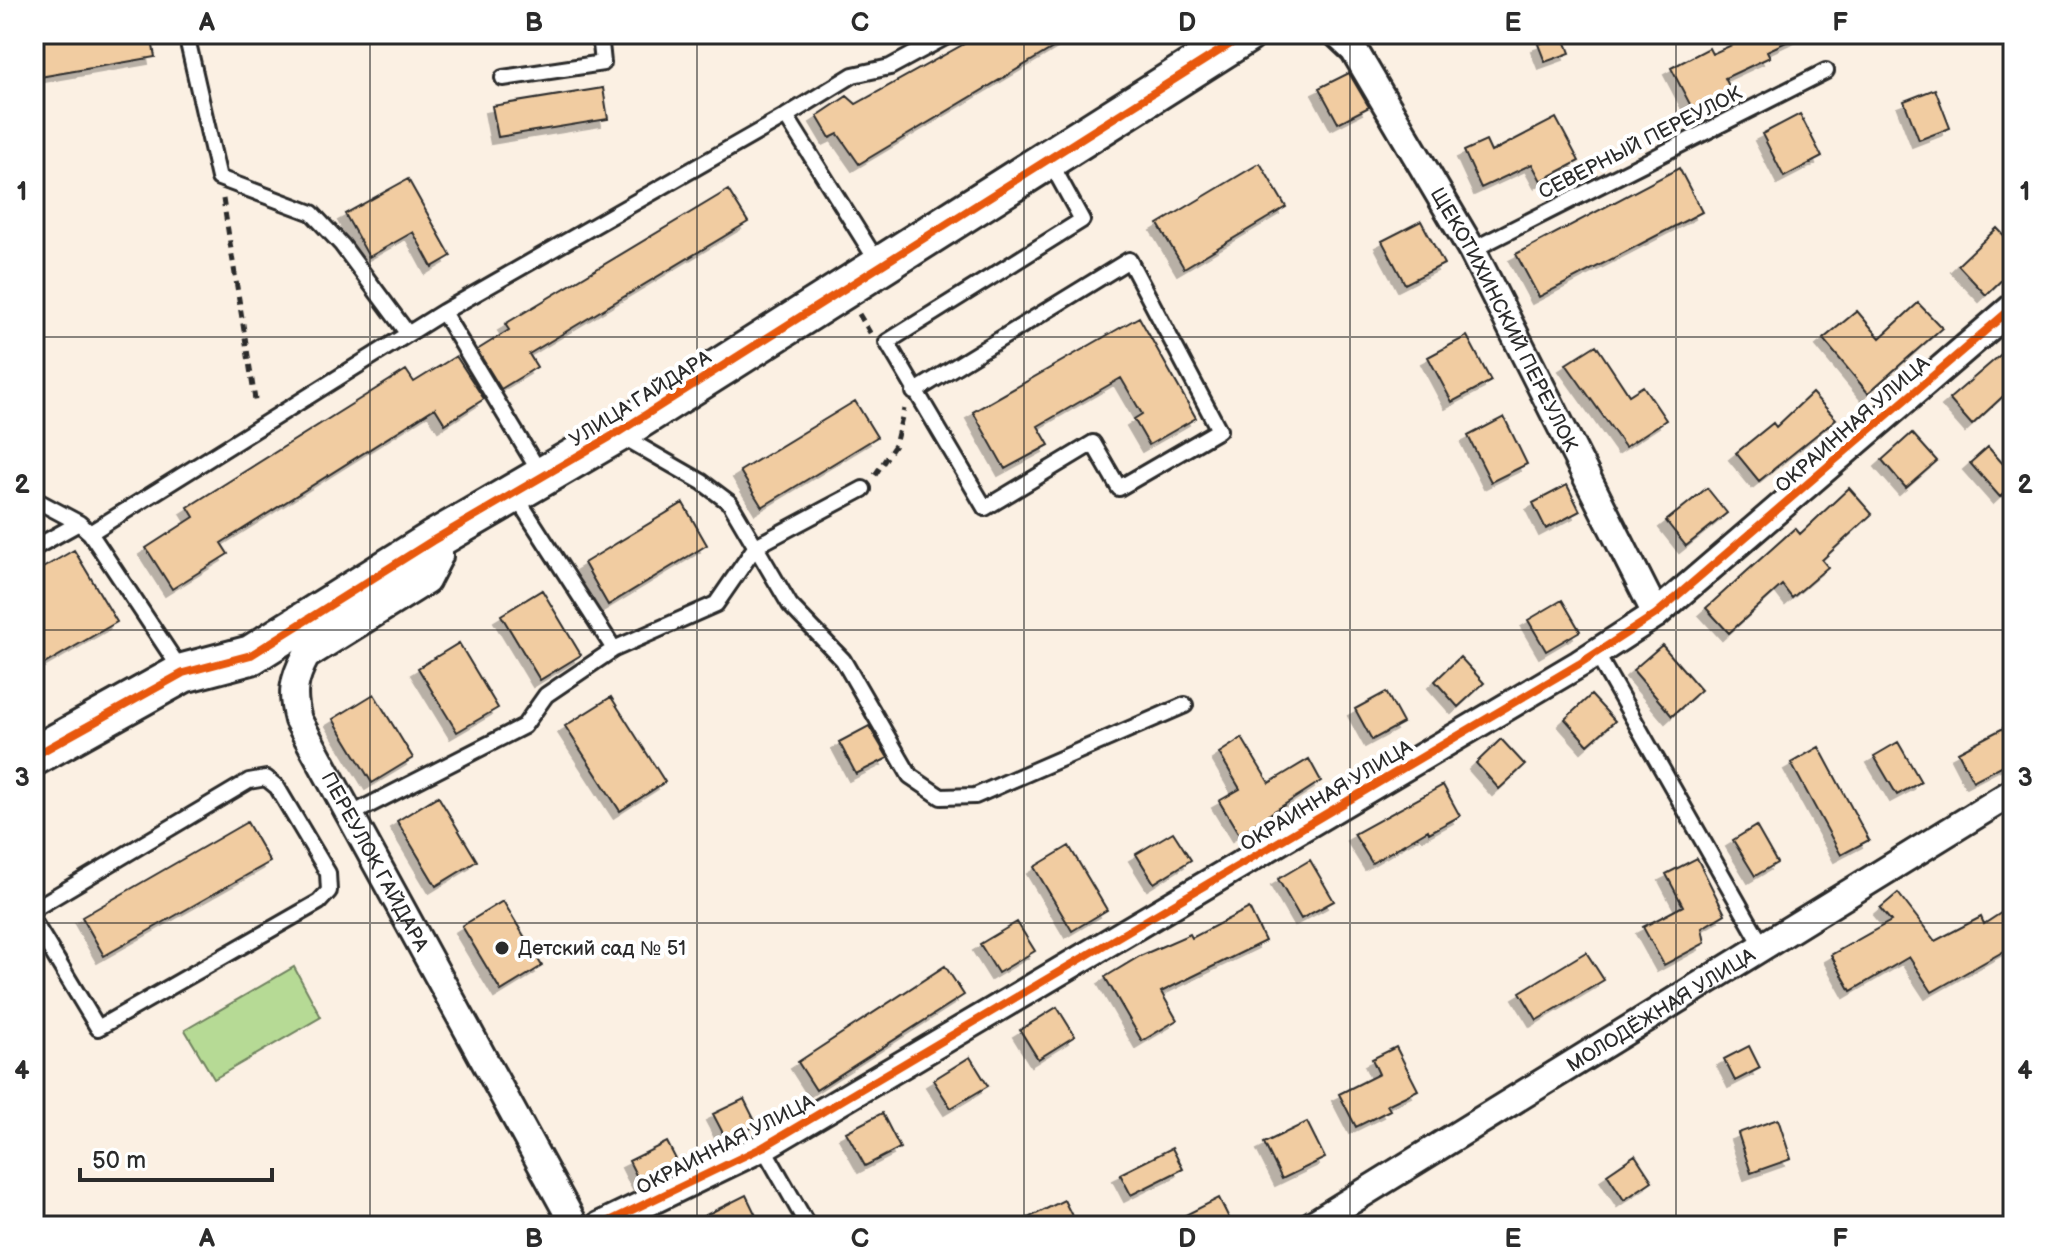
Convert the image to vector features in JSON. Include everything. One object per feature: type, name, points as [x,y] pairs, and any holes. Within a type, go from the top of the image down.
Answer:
[{"type":"street","name":"УЛИЦА ГАЙДАРА","points":[[34,756],[183,673],[251,655],[432,541],[617,433],[1246,34]]},
{"type":"street","name":"ЩЕКОТИХИНСКИЙ ПЕРЕУЛОК","points":[[1337,34],[1354,50],[1472,250],[1656,614]]},
{"type":"street","name":"ОКРАИННАЯ УЛИЦА","points":[[599,1226],[763,1147],[1596,653],[1656,614],[2013,307]]},
{"type":"street","name":"ПЕРЕУЛОК ГАЙДАРА","points":[[432,541],[439,556],[426,581],[306,656],[295,676],[292,696],[298,720],[575,1226]]},
{"type":"street","name":"МОЛОДЁЖНАЯ УЛИЦА","points":[[1310,1226],[2013,792]]},
{"type":"lane","points":[[186,34],[219,178],[312,213],[342,245],[408,334]]},
{"type":"lane","points":[[503,78],[603,63],[600,34]]},
{"type":"lane","points":[[34,548],[85,528],[260,427],[443,312],[853,75],[890,67],[951,34]]},
{"type":"lane","name":"СЕВЕРНЫЙ ПЕРЕУЛОК","points":[[1472,250],[1826,71]]},
{"type":"lane","points":[[786,116],[881,266]]},
{"type":"lane","points":[[909,397],[1129,260],[1219,430],[1119,488],[1093,443],[985,508],[909,397],[887,342],[1082,220],[1048,159]]},
{"type":"lane","points":[[443,312],[528,485],[614,649]]},
{"type":"lane","points":[[617,433],[702,482],[730,503],[790,605],[843,660],[910,776],[941,797],[975,796],[1185,705]]},
{"type":"lane","points":[[350,815],[524,726],[546,695],[614,649],[716,604],[756,546],[863,489]]},
{"type":"lane","points":[[34,499],[85,528],[183,673]]},
{"type":"lane","points":[[1596,653],[1762,945]]},
{"type":"lane","points":[[34,909],[249,781],[266,778],[277,787],[328,873],[329,891],[319,902],[98,1028],[34,922]]},
{"type":"lane","points":[[763,1147],[808,1226]]},
{"type":"path","points":[[219,178],[260,427]]},
{"type":"path","points":[[863,489],[895,445],[909,397]]},
{"type":"green space","points":[[294,967],[321,1017],[214,1079],[185,1030]]},
{"type":"building","points":[[34,34],[151,34],[155,57],[34,78]]},
{"type":"building","points":[[982,34],[1076,34],[859,164],[838,134],[830,138],[817,116],[847,96],[856,104]]},
{"type":"building","points":[[1756,34],[1803,34],[1767,51],[1770,57],[1725,78],[1732,92],[1694,112],[1671,68],[1709,48],[1712,54]]},
{"type":"building","points":[[1563,35],[1570,53],[1545,62],[1538,44]]},
{"type":"building","points":[[1349,73],[1369,107],[1338,123],[1319,88]]},
{"type":"building","points":[[603,88],[608,119],[498,137],[492,106]]},
{"type":"building","points":[[1935,89],[1950,128],[1919,140],[1904,101]]},
{"type":"building","points":[[1800,114],[1822,157],[1784,177],[1762,134]]},
{"type":"building","points":[[1556,118],[1579,161],[1541,181],[1532,164],[1481,188],[1464,151],[1486,141],[1491,152]]},
{"type":"building","points":[[1260,163],[1286,207],[1184,268],[1158,224]]},
{"type":"building","points":[[1679,168],[1702,212],[1539,297],[1516,254]]},
{"type":"building","points":[[408,179],[451,256],[432,267],[413,232],[369,257],[345,214]]},
{"type":"building","points":[[728,190],[748,222],[529,354],[537,367],[501,389],[477,350],[509,330],[505,324]]},
{"type":"building","points":[[1421,221],[1444,264],[1405,284],[1382,241]]},
{"type":"building","points":[[1997,228],[2013,245],[2013,269],[1986,295],[1958,265]]},
{"type":"building","points":[[1918,303],[1942,328],[1868,393],[1823,339],[1857,311],[1880,338]]},
{"type":"building","points":[[1139,317],[1196,418],[1149,445],[1134,419],[1142,414],[1121,378],[1038,426],[1049,445],[1005,469],[973,412]]},
{"type":"building","points":[[1467,336],[1491,381],[1452,402],[1428,357]]},
{"type":"building","points":[[2013,344],[2013,387],[1972,425],[1949,399]]},
{"type":"building","points":[[1596,345],[1629,395],[1643,386],[1666,420],[1625,447],[1566,364]]},
{"type":"building","points":[[456,356],[484,399],[445,424],[435,408],[221,543],[228,554],[172,589],[146,548],[194,517],[188,507],[406,370],[414,382]]},
{"type":"building","points":[[1812,393],[1836,419],[1759,481],[1736,453],[1773,423],[1776,427]]},
{"type":"building","points":[[855,401],[877,437],[762,507],[740,471]]},
{"type":"building","points":[[1504,417],[1527,464],[1491,482],[1468,436]]},
{"type":"building","points":[[1912,433],[1937,461],[1906,488],[1882,460]]},
{"type":"building","points":[[1988,447],[2013,475],[2013,485],[2000,497],[1970,463]]},
{"type":"building","points":[[1567,485],[1580,511],[1546,529],[1533,503]]},
{"type":"building","points":[[1707,488],[1727,513],[1686,546],[1666,521]]},
{"type":"building","points":[[1849,488],[1872,514],[1822,560],[1828,567],[1792,598],[1782,585],[1729,633],[1706,608],[1795,528],[1800,534]]},
{"type":"building","points":[[683,503],[707,545],[608,605],[584,563]]},
{"type":"building","points":[[74,550],[117,622],[34,670],[34,573]]},
{"type":"building","points":[[542,590],[581,655],[540,680],[501,615]]},
{"type":"building","points":[[1562,600],[1580,631],[1546,651],[1528,620]]},
{"type":"building","points":[[459,643],[498,708],[457,732],[418,668]]},
{"type":"building","points":[[1662,645],[1701,690],[1672,716],[1633,670]]},
{"type":"building","points":[[1460,657],[1484,683],[1458,707],[1435,681]]},
{"type":"building","points":[[1386,692],[1403,723],[1372,740],[1355,709]]},
{"type":"building","points":[[374,694],[413,758],[372,783],[333,719]]},
{"type":"building","points":[[1591,695],[1615,721],[1588,745],[1565,719]]},
{"type":"building","points":[[611,697],[665,782],[620,811],[565,726]]},
{"type":"building","points":[[2013,723],[2013,760],[1973,781],[1958,752]]},
{"type":"building","points":[[869,726],[888,758],[856,774],[839,742]]},
{"type":"building","points":[[1242,738],[1269,783],[1309,759],[1321,781],[1239,834],[1219,801],[1240,789],[1219,753]]},
{"type":"building","points":[[1501,739],[1525,765],[1499,789],[1476,763]]},
{"type":"building","points":[[1898,742],[1921,782],[1897,795],[1874,756]]},
{"type":"building","points":[[1819,747],[1869,840],[1841,855],[1791,763]]},
{"type":"building","points":[[1443,785],[1460,816],[1429,833],[1428,830],[1372,863],[1354,834]]},
{"type":"building","points":[[438,796],[477,861],[436,886],[397,821]]},
{"type":"building","points":[[247,822],[270,862],[104,956],[82,917]]},
{"type":"building","points":[[1756,826],[1777,863],[1755,876],[1733,840]]},
{"type":"building","points":[[1173,832],[1191,860],[1154,883],[1136,854]]},
{"type":"building","points":[[1069,846],[1107,910],[1072,931],[1034,867]]},
{"type":"building","points":[[1697,858],[1725,914],[1702,928],[1705,943],[1664,965],[1643,927],[1683,906],[1666,874]]},
{"type":"building","points":[[1310,860],[1334,901],[1301,919],[1278,879]]},
{"type":"building","points":[[1898,893],[1935,941],[1981,917],[1984,924],[2013,905],[2013,946],[1932,992],[1909,957],[1851,991],[1831,955],[1891,921],[1880,908]]},
{"type":"building","points":[[503,901],[542,966],[501,991],[462,926]]},
{"type":"building","points":[[1249,908],[1265,941],[1161,992],[1177,1020],[1142,1041],[1105,977],[1140,956],[1190,934],[1192,938]]},
{"type":"building","points":[[1017,922],[1035,951],[998,973],[980,944]]},
{"type":"building","points":[[1586,952],[1604,980],[1537,1020],[1520,992]]},
{"type":"building","points":[[945,966],[964,995],[816,1090],[798,1062]]},
{"type":"building","points":[[1057,1007],[1075,1036],[1038,1059],[1020,1030]]},
{"type":"building","points":[[1749,1046],[1760,1068],[1735,1081],[1724,1059]]},
{"type":"building","points":[[1396,1047],[1418,1090],[1387,1105],[1390,1110],[1356,1127],[1339,1094],[1379,1074],[1372,1059]]},
{"type":"building","points":[[970,1057],[988,1086],[951,1108],[933,1080]]},
{"type":"building","points":[[744,1099],[757,1125],[727,1141],[713,1114]]},
{"type":"building","points":[[882,1113],[900,1148],[865,1166],[846,1132]]},
{"type":"building","points":[[1778,1119],[1791,1159],[1751,1173],[1738,1133]]},
{"type":"building","points":[[1307,1122],[1325,1158],[1282,1179],[1264,1143]]},
{"type":"building","points":[[667,1142],[681,1169],[642,1187],[629,1161]]},
{"type":"building","points":[[1172,1148],[1183,1169],[1131,1195],[1120,1174]]},
{"type":"building","points":[[1635,1155],[1652,1181],[1624,1200],[1607,1174]]},
{"type":"building","points":[[746,1195],[761,1226],[684,1226]]},
{"type":"building","points":[[1219,1198],[1233,1226],[1164,1226]]},
{"type":"building","points":[[1064,1200],[1077,1226],[1012,1226]]},
{"type":"cycle path","points":[[34,756],[183,673],[251,655],[432,541],[617,433],[1246,34]]},
{"type":"cycle path","points":[[599,1226],[763,1147],[1579,664],[1656,614],[2013,307]]},
{"type":"place","name":"Детский сад № 51","points":[[502,948]]}]
